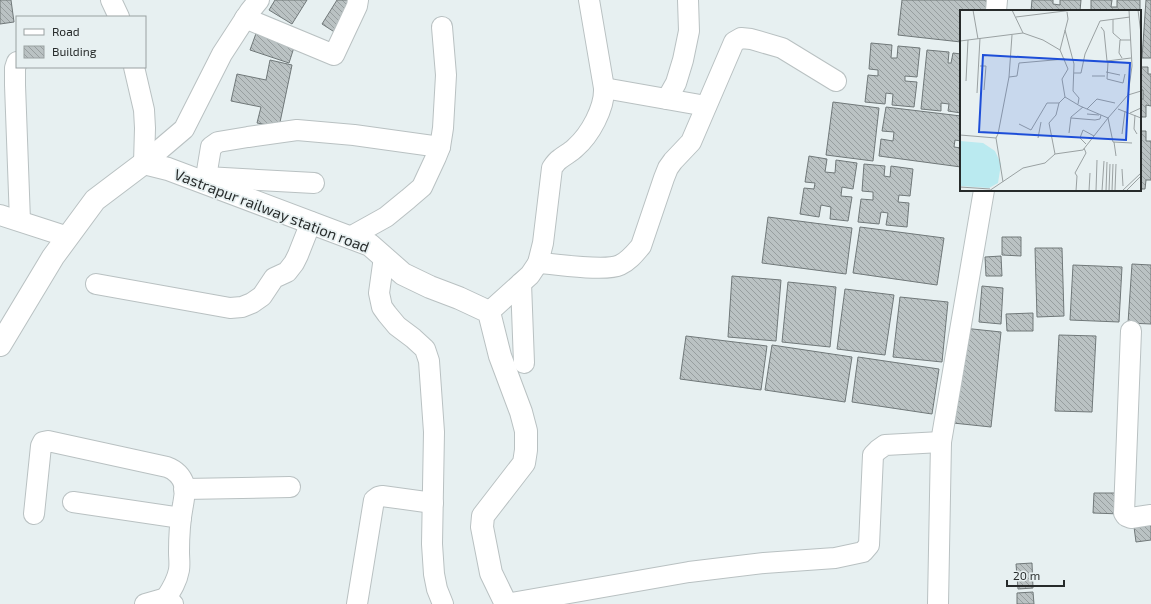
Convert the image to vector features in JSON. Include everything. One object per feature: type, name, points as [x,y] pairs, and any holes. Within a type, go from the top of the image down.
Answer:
[{"type":"street","points":[[111,0],[119,16]]},
{"type":"street","points":[[0,345],[53,257],[96,200],[144,163],[184,129],[222,54],[258,0]]},
{"type":"street","points":[[245,18],[334,55],[357,6],[358,0]]},
{"type":"street","points":[[589,0],[605,95],[602,107],[588,132],[574,150],[560,159],[552,168],[543,243],[538,262],[530,275],[489,312],[500,356],[521,412],[526,431],[524,463],[483,516],[482,528],[491,573],[506,604],[689,572],[764,563],[835,558],[863,552],[869,545],[874,455],[878,450],[886,445],[941,442]]},
{"type":"street","points":[[667,99],[676,83],[683,60],[689,31],[688,0]]},
{"type":"street","points":[[996,10],[997,0]]},
{"type":"street","points":[[350,237],[386,217],[408,199],[422,186],[434,162],[440,147],[443,128],[446,75],[442,27]]},
{"type":"street","points":[[538,262],[604,268],[620,265],[634,255],[641,246],[668,168],[691,142],[734,42],[741,38],[752,39],[782,48],[836,81]]},
{"type":"street","points":[[16,65],[15,86],[20,221]]},
{"type":"street","points":[[134,68],[144,110],[144,163]]},
{"type":"street","points":[[604,88],[706,106]]},
{"type":"street","points":[[314,183],[206,180],[211,147],[218,142],[297,130],[354,135],[440,147]]},
{"type":"street","name":"Vastrapur railway station road","points":[[144,163],[206,180],[370,245],[403,274],[489,312]]},
{"type":"street","points":[[938,604],[941,442],[984,191]]},
{"type":"street","points":[[0,215],[68,237]]},
{"type":"street","points":[[96,284],[230,308],[242,307],[252,303],[262,296],[274,278],[287,272],[294,263],[311,222]]},
{"type":"street","points":[[384,257],[379,294],[382,306],[386,314],[397,326],[425,349],[429,361],[434,432],[432,544],[434,574],[437,589],[443,604]]},
{"type":"street","points":[[521,283],[524,363]]},
{"type":"street","points":[[1131,330],[1124,513],[1126,516],[1131,518],[1151,515]]},
{"type":"street","points":[[34,514],[41,446],[43,442],[48,441],[167,467],[174,470],[180,476],[184,484],[185,496],[179,552],[180,570],[169,601],[145,604]]},
{"type":"street","points":[[184,489],[290,486]]},
{"type":"street","points":[[357,604],[374,500],[382,496],[433,503]]},
{"type":"street","points":[[74,502],[182,518]]},
{"type":"building","points":[[0,0],[11,0],[14,22],[0,24]]},
{"type":"building","points":[[275,0],[307,0],[292,24],[269,10]]},
{"type":"building","points":[[337,0],[350,0],[336,33],[322,24]]},
{"type":"building","points":[[902,0],[988,0],[986,10],[960,10],[960,42],[898,35]]},
{"type":"building","points":[[1032,0],[1053,0],[1053,4],[1060,5],[1060,0],[1081,0],[1080,10],[1031,10]]},
{"type":"building","points":[[1091,0],[1112,0],[1111,7],[1117,7],[1117,0],[1140,0],[1140,10],[1091,10]]},
{"type":"building","points":[[1146,0],[1151,0],[1151,58],[1142,58]]},
{"type":"building","points":[[258,28],[296,41],[289,63],[250,50]]},
{"type":"building","points":[[871,43],[892,45],[891,58],[897,58],[898,46],[920,48],[917,77],[905,76],[905,81],[917,82],[914,107],[892,105],[893,94],[886,93],[885,104],[865,102],[868,75],[878,76],[878,70],[869,69]]},
{"type":"building","points":[[927,50],[949,52],[948,63],[951,63],[953,53],[960,54],[960,113],[948,111],[949,104],[941,103],[941,111],[921,109]]},
{"type":"building","points":[[270,60],[292,65],[279,127],[257,123],[261,107],[231,101],[237,74],[266,80]]},
{"type":"building","points":[[1141,67],[1148,67],[1148,74],[1151,74],[1151,106],[1146,105],[1146,117],[1141,117],[1141,99],[1143,99],[1143,90],[1141,90]]},
{"type":"building","points":[[833,102],[879,108],[873,161],[826,155]]},
{"type":"building","points":[[886,107],[960,116],[960,141],[955,140],[954,147],[960,148],[960,167],[879,156],[881,139],[893,141],[894,132],[882,131]]},
{"type":"building","points":[[1141,131],[1146,131],[1146,141],[1151,141],[1151,180],[1146,180],[1145,189],[1141,189]]},
{"type":"building","points":[[809,156],[827,159],[825,172],[835,173],[836,160],[857,163],[853,189],[842,187],[841,196],[852,197],[848,221],[830,219],[831,207],[821,205],[819,217],[800,214],[804,188],[814,189],[815,183],[805,182]]},
{"type":"building","points":[[864,164],[885,166],[884,176],[890,177],[891,166],[913,169],[910,196],[899,195],[898,202],[909,203],[907,227],[886,225],[888,213],[881,212],[879,224],[858,222],[861,199],[873,200],[873,192],[862,191]]},
{"type":"building","points":[[768,217],[852,228],[846,274],[762,263]]},
{"type":"building","points":[[860,227],[944,238],[937,285],[853,273]]},
{"type":"building","points":[[1002,237],[1021,237],[1021,256],[1002,255]]},
{"type":"building","points":[[1035,248],[1062,248],[1064,316],[1037,317]]},
{"type":"building","points":[[1001,256],[1002,276],[986,276],[985,257]]},
{"type":"building","points":[[1132,264],[1151,265],[1151,324],[1128,323]]},
{"type":"building","points":[[1073,265],[1122,267],[1119,322],[1070,320]]},
{"type":"building","points":[[732,276],[781,280],[776,341],[728,337]]},
{"type":"building","points":[[788,282],[836,287],[830,347],[782,342]]},
{"type":"building","points":[[982,286],[1003,288],[1001,324],[979,322]]},
{"type":"building","points":[[845,289],[894,295],[885,355],[837,349]]},
{"type":"building","points":[[900,297],[948,302],[942,362],[893,357]]},
{"type":"building","points":[[1033,313],[1033,331],[1007,331],[1006,314]]},
{"type":"building","points":[[963,328],[1001,332],[991,427],[953,423]]},
{"type":"building","points":[[1059,335],[1096,336],[1092,412],[1055,411]]},
{"type":"building","points":[[686,336],[767,346],[761,390],[680,379]]},
{"type":"building","points":[[772,345],[852,357],[845,402],[765,390]]},
{"type":"building","points":[[858,357],[939,369],[932,414],[852,402]]},
{"type":"building","points":[[1094,493],[1121,493],[1121,514],[1093,513]]},
{"type":"building","points":[[1151,525],[1151,540],[1136,542],[1134,527]]},
{"type":"building","points":[[1032,563],[1033,588],[1018,589],[1016,564]]},
{"type":"building","points":[[1033,592],[1034,604],[1017,604],[1017,593]]}]
